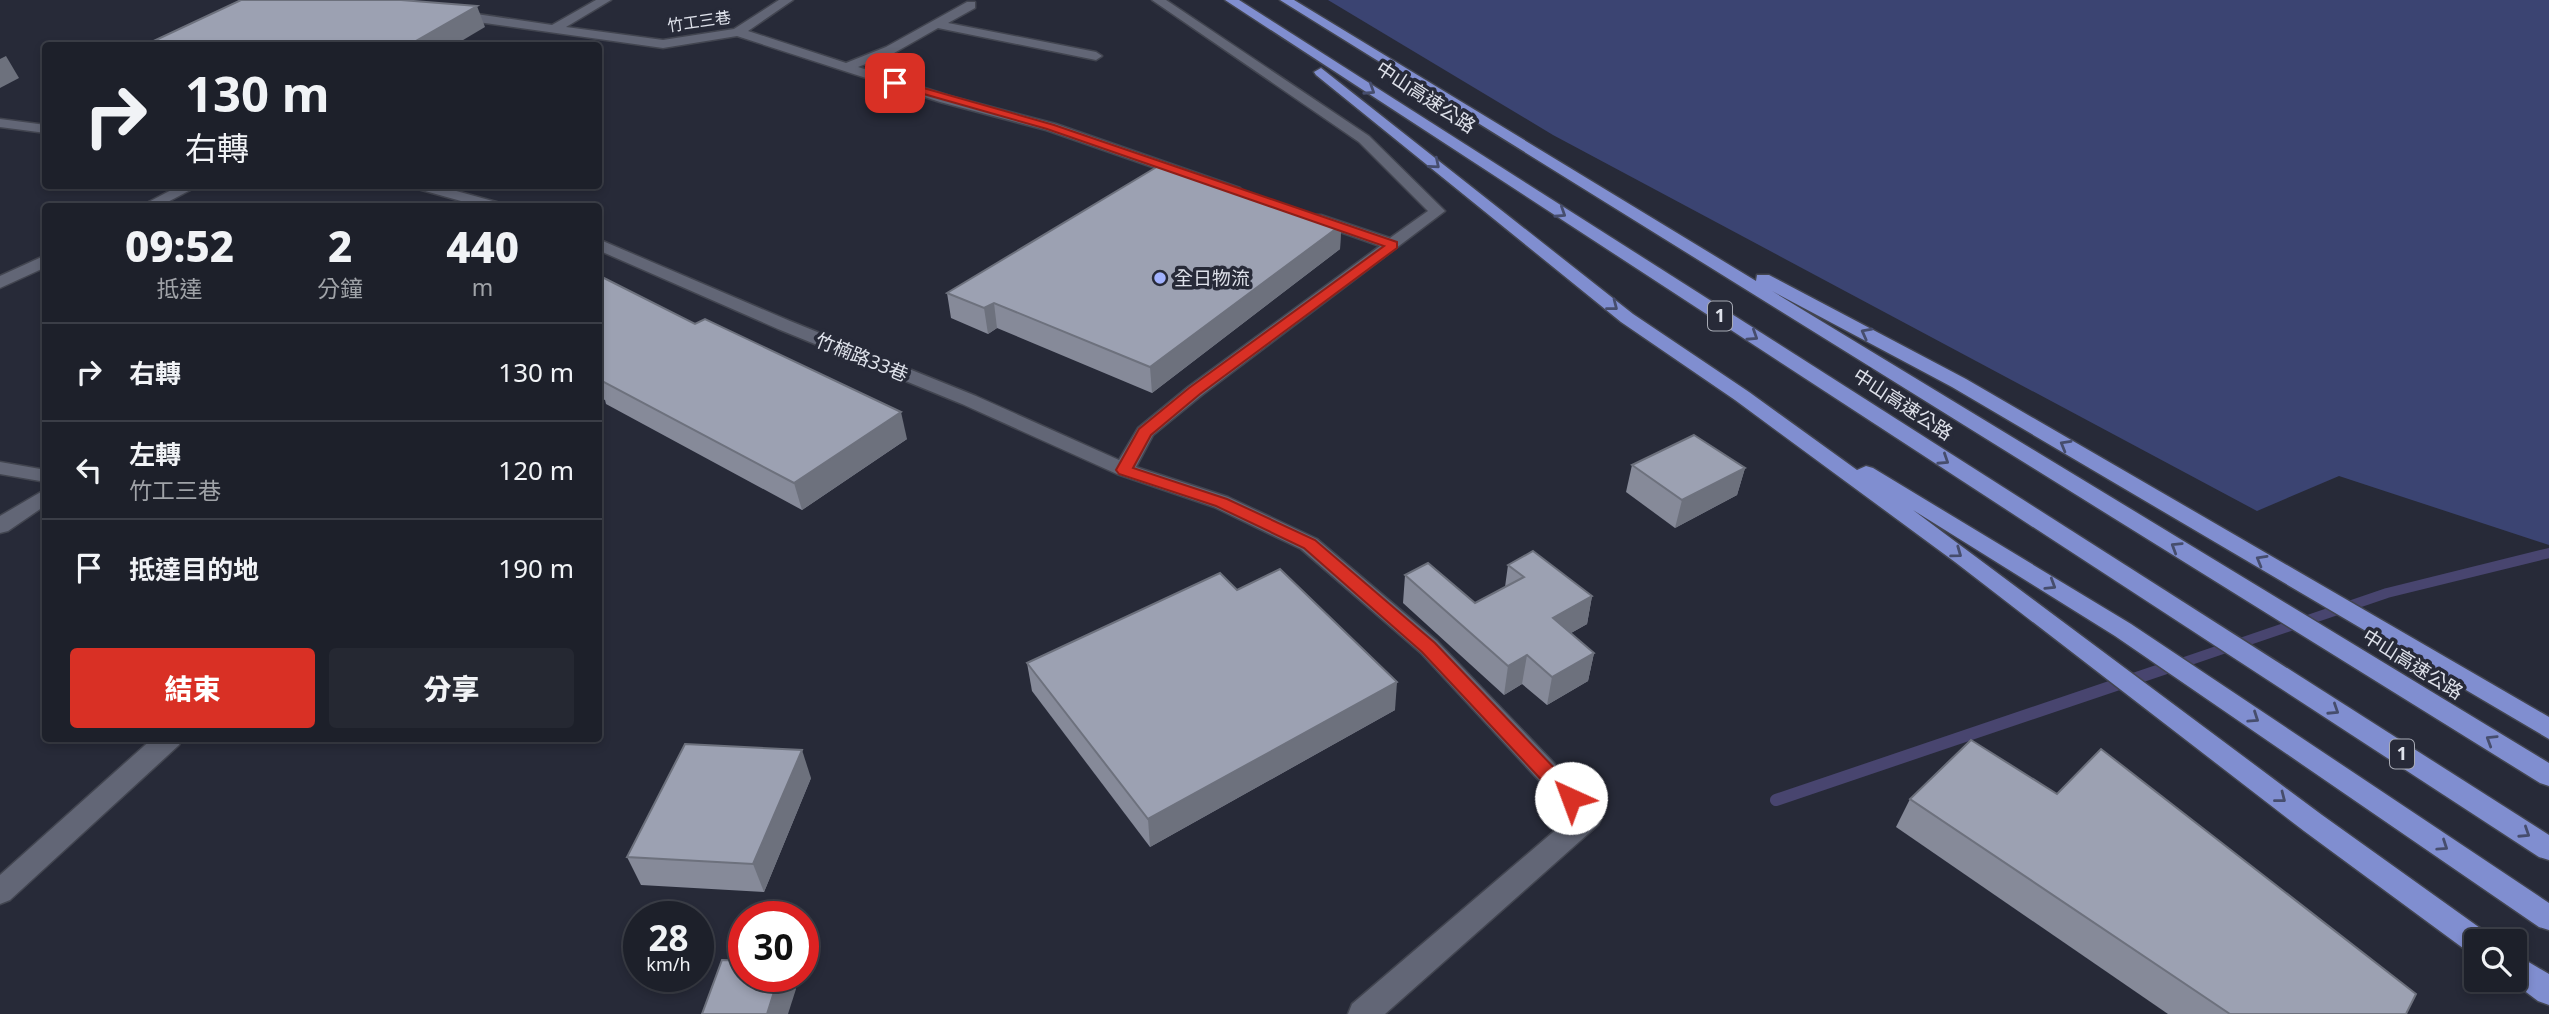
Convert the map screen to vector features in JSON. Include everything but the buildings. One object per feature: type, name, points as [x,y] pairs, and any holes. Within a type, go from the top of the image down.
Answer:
[{"type":"highway","points":[[1229,0],[1617,310],[1742,396],[2118,673],[2313,823],[2464,933]]},
{"type":"highway","name":"中山高速公路","points":[[1229,0],[2549,849]]},
{"type":"highway","name":"中山高速公路","points":[[1286,0],[2549,776]]},
{"type":"highway","points":[[1579,181],[1959,383],[2549,729]]},
{"type":"highway","points":[[1742,396],[1959,527],[2153,650],[2549,918]]},
{"type":"highway","points":[[2527,975],[2549,991]]},
{"type":"street","points":[[551,30],[604,0]]},
{"type":"street","points":[[738,32],[787,0]]},
{"type":"street","points":[[1124,470],[1144,432],[1437,211],[1364,139],[1158,0]]},
{"type":"street","points":[[846,67],[890,50],[971,5]]},
{"type":"street","name":"竹工三巷","points":[[442,13],[663,44],[738,32],[945,99],[1051,127],[1248,195]]},
{"type":"street","points":[[936,24],[1096,56]]},
{"type":"street","points":[[0,123],[42,128]]},
{"type":"street","points":[[155,203],[184,189]]},
{"type":"street","points":[[434,189],[484,203]]},
{"type":"street","points":[[1301,213],[1393,245]]},
{"type":"street","name":"竹楠路33巷","points":[[602,246],[784,325],[969,400],[1124,470],[1221,502],[1309,544],[1429,647],[1589,817],[1363,1014]]},
{"type":"street","points":[[0,283],[42,262]]},
{"type":"street","points":[[0,468],[42,475]]},
{"type":"street","points":[[0,526],[42,498]]},
{"type":"street","points":[[0,892],[166,742]]},
{"type":"shaded area","points":[[1328,0],[2549,0],[2549,545],[2339,476],[2257,511],[1553,135]]},
{"type":"waterway","points":[[2170,667],[2387,593],[2549,553]]},
{"type":"waterway","points":[[1776,800],[2175,665]]},
{"type":"place","name":"全日物流","points":[[1160,278]]},
{"type":"route","points":[[895,83],[1051,127],[1393,245],[1195,391],[1144,432],[1124,470],[1221,502],[1309,544],[1429,647],[1571,798]]}]
